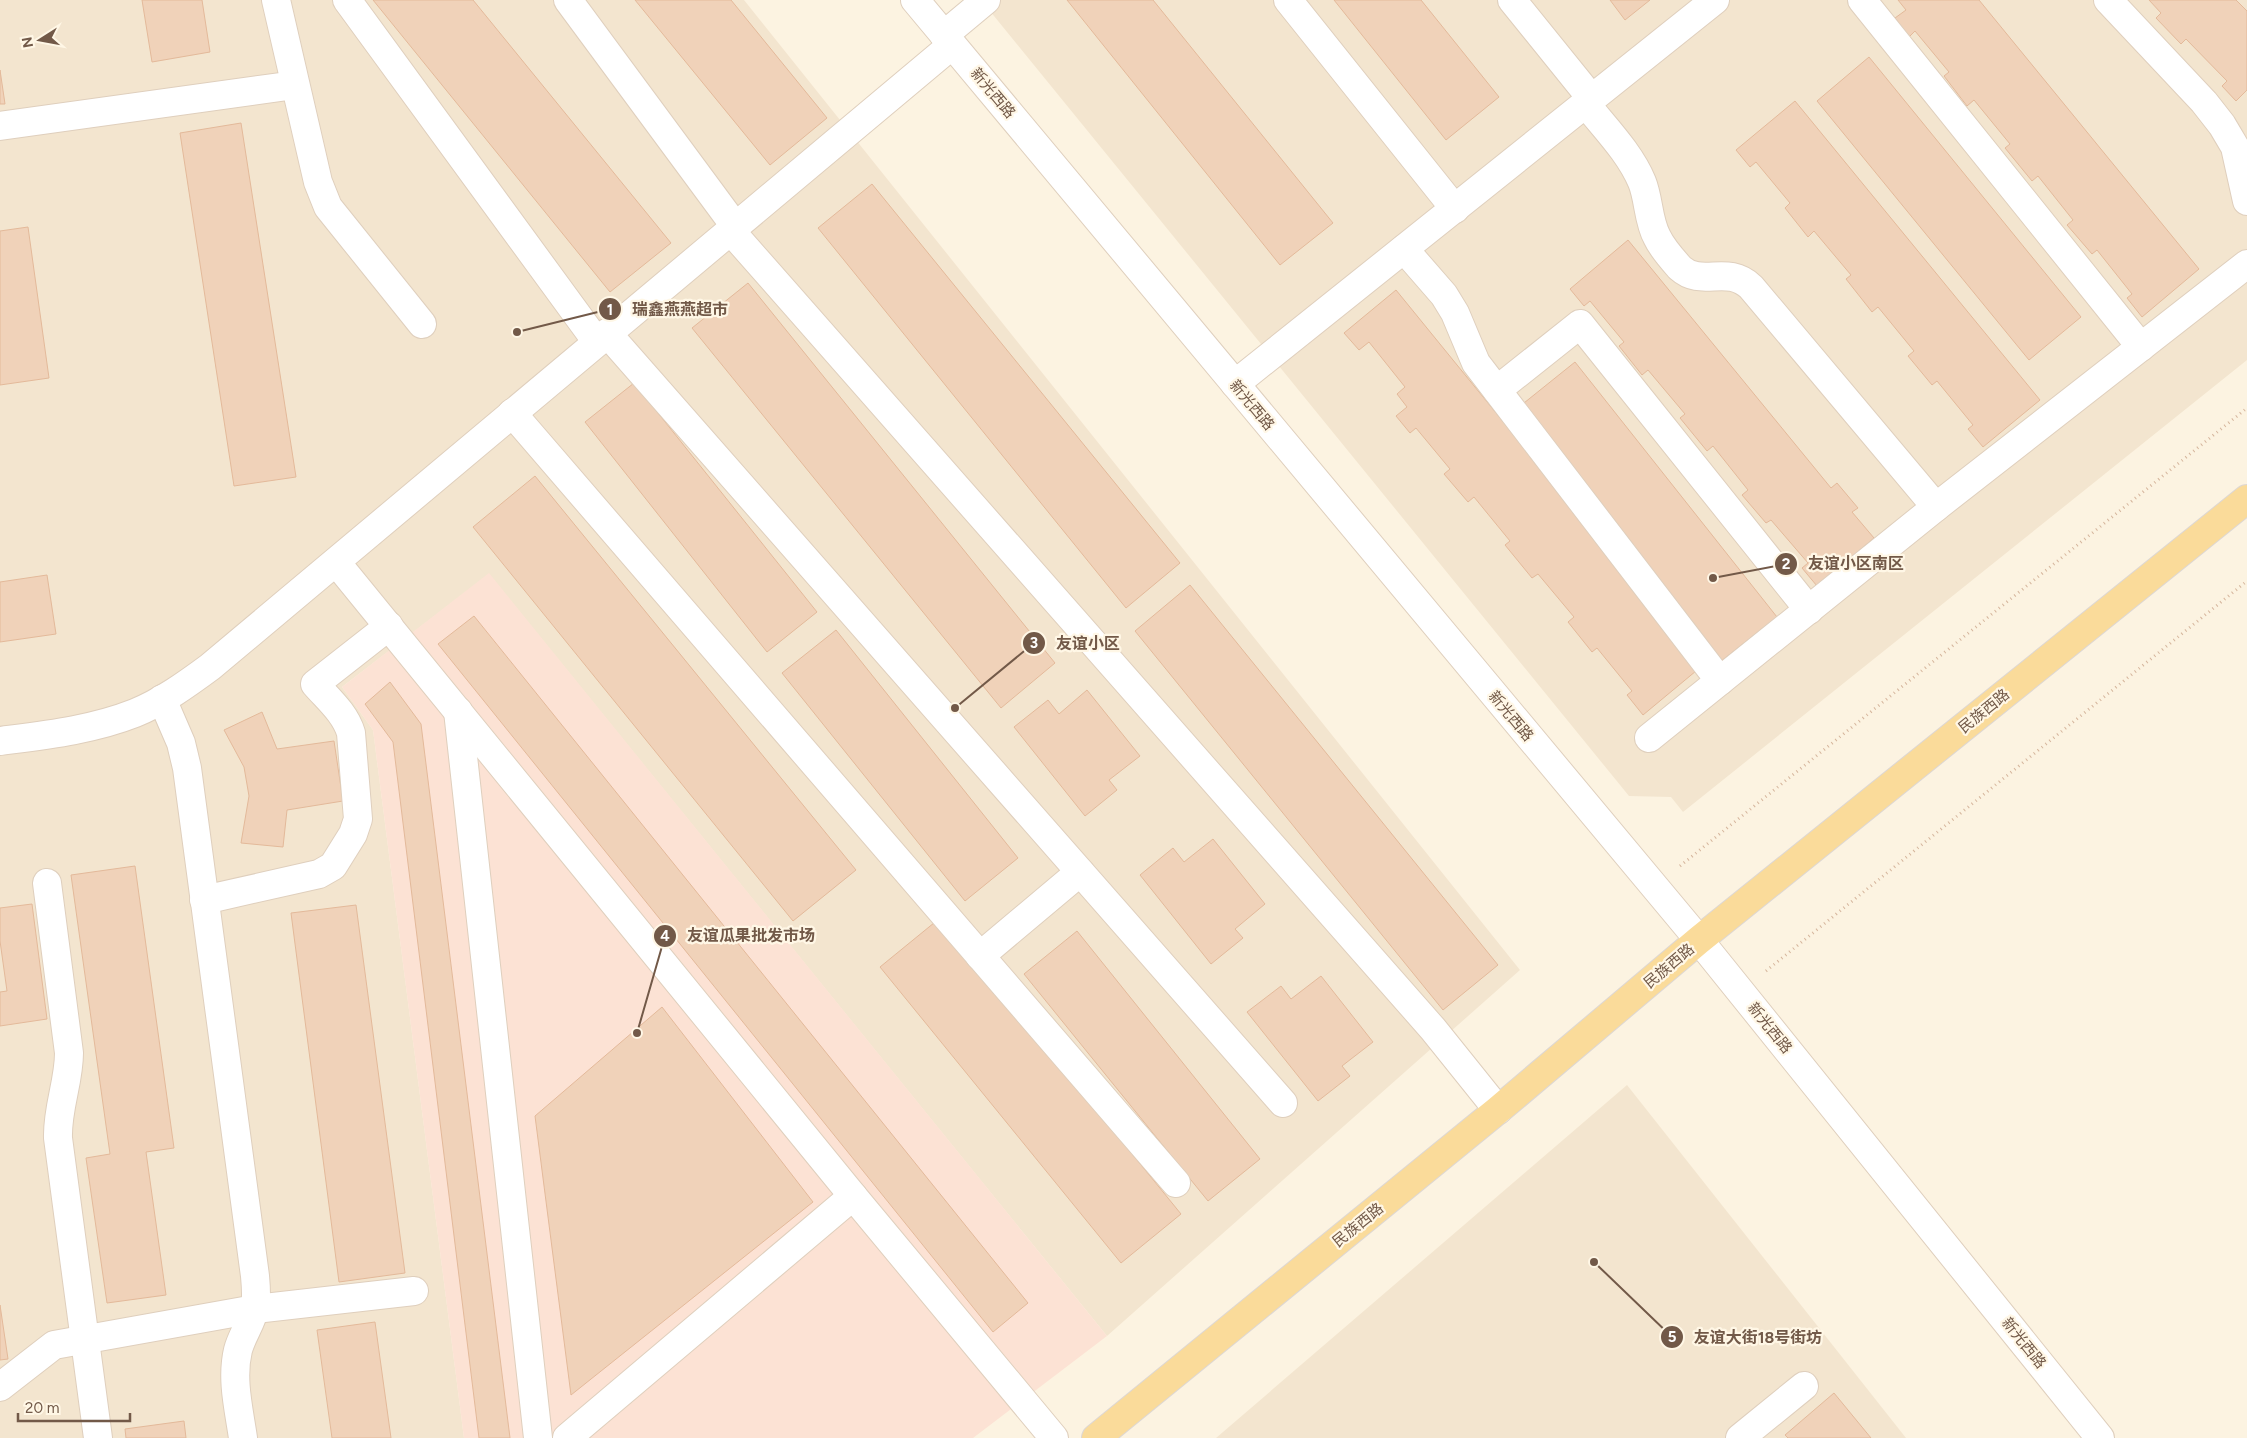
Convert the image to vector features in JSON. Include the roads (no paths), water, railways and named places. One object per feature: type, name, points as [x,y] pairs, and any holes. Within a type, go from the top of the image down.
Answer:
[{"type":"main road","name":"民族西路","points":[[1096,1438],[1498,1110],[1699,940],[2247,499]]},
{"type":"street","points":[[276,0],[318,182],[328,207],[422,324]]},
{"type":"street","points":[[348,0],[602,337],[1080,872],[1283,1103]]},
{"type":"street","points":[[568,0],[732,228],[1426,1022],[1498,1110]]},
{"type":"street","name":"新光西路","points":[[915,0],[1699,940],[2100,1438]]},
{"type":"street","points":[[0,741],[65,732],[102,724],[136,712],[162,699],[210,667],[732,228],[948,40],[986,0]]},
{"type":"street","points":[[1288,0],[1455,209]]},
{"type":"street","points":[[1512,0],[1589,102],[1632,164],[1642,182],[1656,236],[1669,255],[1681,269],[1692,275],[1734,276],[1743,280],[1751,287],[1936,507]]},
{"type":"street","points":[[1235,384],[1715,0]]},
{"type":"street","points":[[1862,0],[2141,347]]},
{"type":"street","points":[[2108,0],[2204,102],[2222,125],[2239,135],[2235,147],[2247,202]]},
{"type":"street","points":[[0,126],[295,85]]},
{"type":"street","points":[[1404,249],[1444,295],[1455,313],[1476,363],[1720,681]]},
{"type":"street","points":[[1649,738],[1936,507],[2247,264]]},
{"type":"street","points":[[1497,390],[1580,324],[1809,610]]},
{"type":"street","points":[[512,413],[1176,1183]]},
{"type":"street","points":[[336,562],[853,1196],[1054,1438]]},
{"type":"street","points":[[204,900],[319,874],[333,866],[353,834],[358,819],[350,733],[348,722],[315,684],[389,626]]},
{"type":"street","points":[[162,699],[181,743],[184,755],[255,1276],[255,1309],[238,1350],[237,1359],[236,1383],[243,1438]]},
{"type":"street","points":[[458,711],[538,1438]]},
{"type":"street","points":[[980,956],[1080,872]]},
{"type":"street","points":[[47,883],[69,1053],[68,1080],[58,1113],[58,1138],[98,1438]]},
{"type":"street","points":[[566,1438],[853,1196]]},
{"type":"street","points":[[0,1387],[54,1345],[255,1309],[414,1291]]},
{"type":"street","points":[[1740,1438],[1804,1386]]},
{"type":"place","name":"瑞鑫燕燕超市","points":[[517,332]]},
{"type":"place","name":"友谊小区南区","points":[[1713,578]]},
{"type":"place","name":"友谊小区","points":[[955,708]]},
{"type":"place","name":"友谊瓜果批发市场","points":[[637,1033]]},
{"type":"place","name":"友谊大街18号街坊","points":[[1594,1262]]}]
